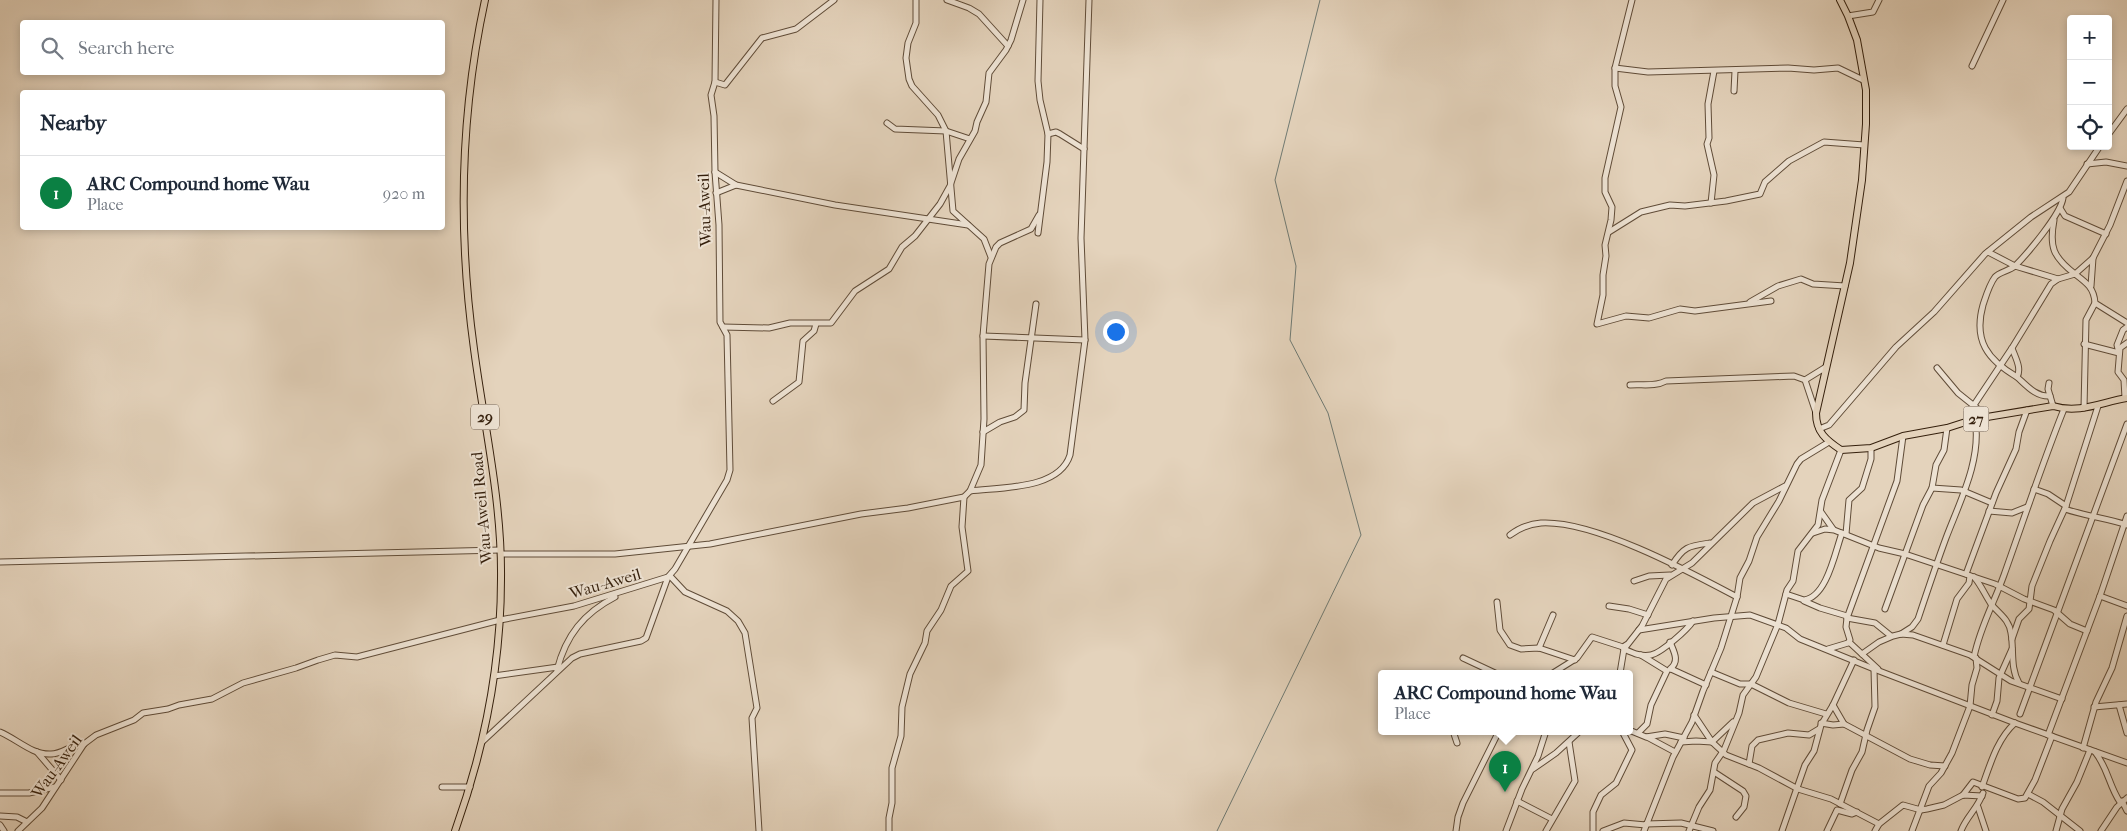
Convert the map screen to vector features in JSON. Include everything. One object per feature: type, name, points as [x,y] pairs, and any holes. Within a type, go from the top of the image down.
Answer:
[{"type":"main road","name":"Wau-Aweil Road","points":[[455,831],[470,787],[482,742],[494,676],[500,620],[500,552],[497,501],[469,310],[462,205],[466,134],[474,58],[485,0]]},
{"type":"main road","points":[[1840,0],[1857,40],[1867,102],[1862,180],[1850,263],[1816,413],[1819,429],[1828,442],[1841,450]]},
{"type":"main road","name":"27","points":[[1841,450],[1870,448],[1903,436],[1947,428],[1975,419],[2053,406],[2064,409],[2084,408],[2126,398]]},
{"type":"street","name":"Wau-Aweil","points":[[18,831],[42,808],[84,744],[96,735],[134,720],[143,713],[168,710],[180,704],[212,699],[243,683],[318,660],[335,656],[357,657],[500,620],[574,606],[669,577],[730,475],[727,335],[720,322],[719,225],[715,172],[714,116],[711,95],[715,82],[714,21],[716,0]]},
{"type":"street","points":[[715,82],[725,85],[762,38],[796,29],[834,0]]},
{"type":"street","points":[[916,0],[916,23],[908,43],[906,58],[909,79],[912,86],[938,115],[946,131],[953,210],[984,239],[991,257]]},
{"type":"street","points":[[947,0],[979,14],[1008,46]]},
{"type":"street","points":[[1038,233],[1047,162],[1048,134],[1038,81],[1040,0]]},
{"type":"street","points":[[970,491],[1030,484],[1050,478],[1063,470],[1070,455],[1085,340],[1081,238],[1089,0]]},
{"type":"street","points":[[1632,0],[1615,68],[1615,86],[1621,107],[1605,178],[1605,192],[1612,208],[1609,232],[1605,245],[1603,295],[1598,324],[1626,316],[1649,318],[1680,309],[1695,311],[1771,301]]},
{"type":"street","points":[[1848,16],[1873,12],[1879,0]]},
{"type":"street","points":[[1972,66],[2003,0]]},
{"type":"street","points":[[724,327],[769,328],[790,324],[831,323],[855,291],[889,269],[902,247],[915,236],[940,204],[950,186],[959,159],[984,107],[989,74],[1008,46],[1023,1]]},
{"type":"street","points":[[1615,68],[1648,72],[1838,68],[1863,80]]},
{"type":"street","points":[[1711,203],[1714,175],[1707,144],[1709,138],[1708,104],[1714,71]]},
{"type":"street","points":[[1734,91],[1735,71]]},
{"type":"street","points":[[2112,130],[2127,110]]},
{"type":"street","points":[[887,123],[895,129],[946,131],[970,139]]},
{"type":"street","points":[[1048,134],[1056,132],[1084,149]]},
{"type":"street","points":[[1609,232],[1642,212],[1670,205],[1685,206],[1711,203],[1760,194],[1765,182],[1789,161],[1824,142],[1864,144]]},
{"type":"street","points":[[1819,429],[1827,427],[1832,422],[1896,347],[1934,312],[1988,252],[2031,217],[2063,198],[2079,179],[2097,150]]},
{"type":"street","points":[[2087,164],[2106,162],[2127,166]]},
{"type":"street","points":[[715,172],[736,185],[836,205],[968,225]]},
{"type":"street","points":[[1974,405],[2051,284],[2058,279],[2075,274],[2093,258],[2106,234],[2127,182]]},
{"type":"street","points":[[716,193],[736,185]]},
{"type":"street","points":[[2063,198],[2051,233],[2053,250],[2063,265],[2091,286]]},
{"type":"street","points":[[2060,208],[2065,216],[2106,234]]},
{"type":"street","points":[[0,562],[500,552],[615,554],[710,544],[861,514],[908,508],[964,497],[970,491],[981,465],[983,336],[986,287],[991,257],[1000,243],[1031,229],[1039,215]]},
{"type":"street","points":[[2050,396],[2044,397],[2036,394],[2017,377],[1999,366],[1986,351],[1981,335],[1979,318],[1989,288],[1996,276],[2015,266],[2054,220]]},
{"type":"street","points":[[1988,252],[2015,266],[2058,279]]},
{"type":"street","points":[[2084,408],[2086,320],[2095,303],[2091,286],[2093,258]]},
{"type":"street","points":[[1743,306],[1778,286],[1801,279],[1813,284],[1845,286]]},
{"type":"street","points":[[2095,303],[2127,322]]},
{"type":"street","points":[[983,432],[1000,422],[1015,417],[1024,410],[1036,304]]},
{"type":"street","points":[[773,400],[800,382],[803,341],[814,331],[816,324]]},
{"type":"street","points":[[2119,353],[2117,345],[2123,330],[2127,327]]},
{"type":"street","points":[[983,336],[1085,340]]},
{"type":"street","points":[[2126,398],[2124,380],[2118,372],[2120,348],[2127,343]]},
{"type":"street","points":[[2084,344],[2119,353]]},
{"type":"street","points":[[2012,348],[2018,366],[2019,373],[2017,377]]},
{"type":"street","points":[[1938,368],[1958,393],[1988,417]]},
{"type":"street","points":[[1630,385],[1651,384],[1658,386],[1666,382],[1794,376],[1804,380],[1826,370]]},
{"type":"street","points":[[1804,380],[1816,413]]},
{"type":"street","points":[[2049,383],[2053,406]]},
{"type":"street","points":[[2012,639],[2019,619],[2029,610],[2032,586],[2065,508],[2098,406]]},
{"type":"street","points":[[1912,831],[1929,786],[1945,766],[1970,706],[1972,685],[1977,668],[1975,658],[1979,632],[2000,586],[2064,409]]},
{"type":"street","points":[[1942,645],[1956,603],[1968,583],[1989,511],[2016,448],[2019,432],[2027,410]]},
{"type":"street","points":[[1901,634],[1912,627],[1918,619],[1974,460],[1977,434],[1975,419]]},
{"type":"street","points":[[2020,714],[2127,424]]},
{"type":"street","points":[[1885,609],[1923,505],[1932,488],[1936,465],[1945,446],[1947,428]]},
{"type":"street","points":[[1849,642],[1850,638],[1846,627],[1847,617],[1897,481],[1903,436]]},
{"type":"street","points":[[1646,827],[1675,752],[1694,715],[1721,648],[1732,616],[1739,581],[1749,561],[1754,542],[1795,467],[1801,459],[1828,442]]},
{"type":"street","points":[[2119,445],[2127,448]]},
{"type":"street","points":[[1804,600],[1813,597],[1822,587],[1844,533],[1849,500],[1862,488],[1871,460],[1870,448]]},
{"type":"street","points":[[1690,831],[1698,806],[1710,790],[1716,760],[1723,752],[1744,695],[1751,684],[1778,624],[1786,594],[1793,582],[1798,551],[1818,525],[1820,509],[1841,450]]},
{"type":"street","points":[[1621,670],[1625,647],[1639,630],[1663,583],[1670,575],[1692,563],[1711,542],[1753,503],[1786,486]]},
{"type":"street","points":[[1932,488],[1963,491],[1992,503]]},
{"type":"street","points":[[2034,489],[2048,494],[2065,508],[2126,525]]},
{"type":"street","points":[[889,831],[888,818],[892,803],[892,768],[901,736],[902,708],[910,674],[925,643],[927,631],[941,610],[952,586],[968,571],[962,527],[964,497]]},
{"type":"street","points":[[1989,511],[2012,513],[2027,507]]},
{"type":"street","points":[[1820,509],[1823,517],[1834,530]]},
{"type":"street","points":[[1963,795],[1972,782],[1983,788],[2020,800],[2028,794],[2126,525],[2127,516]]},
{"type":"street","points":[[1510,535],[1521,528],[1538,523],[1572,526],[1619,542],[1682,569],[1737,597]]},
{"type":"street","points":[[1810,536],[1820,530],[1834,530],[1874,546],[1936,564],[2000,586],[2058,613],[2070,624],[2087,630]]},
{"type":"street","points":[[1672,565],[1680,552],[1687,547],[1711,542]]},
{"type":"street","points":[[1634,581],[1649,576],[1670,575]]},
{"type":"street","points":[[1970,576],[1991,604],[2007,620],[2012,639],[2014,673],[2019,683]]},
{"type":"street","points":[[482,742],[565,663],[580,654],[641,641],[646,638],[669,577],[685,592],[727,611],[738,621],[744,633],[756,708],[752,718],[759,831]]},
{"type":"street","points":[[557,669],[566,645],[579,623],[604,603],[624,592]]},
{"type":"street","points":[[1786,594],[1847,617],[1875,623],[1891,636]]},
{"type":"street","points":[[2100,596],[2127,606]]},
{"type":"street","points":[[1497,602],[1499,626],[1508,643],[1521,649],[1539,648],[1575,660]]},
{"type":"street","points":[[1609,606],[1629,609],[1648,615]]},
{"type":"street","points":[[1539,648],[1553,615]]},
{"type":"street","points":[[1639,630],[1693,621],[1750,615],[1778,624],[1800,638],[1828,650],[1992,715],[2127,763]]},
{"type":"street","points":[[2083,748],[2094,707],[2111,671],[2127,616]]},
{"type":"street","points":[[1641,655],[1655,654],[1693,621]]},
{"type":"street","points":[[1862,654],[1891,636],[1901,634],[1913,635],[1975,658],[2000,675],[2062,699]]},
{"type":"street","points":[[1558,670],[1575,660],[1592,637],[1623,646],[1669,670],[1706,685]]},
{"type":"street","points":[[1638,733],[1647,724],[1651,705],[1669,670],[1675,663],[1676,658],[1670,642]]},
{"type":"street","points":[[1828,650],[1849,642]]},
{"type":"street","points":[[1849,642],[1881,671]]},
{"type":"street","points":[[1992,715],[1997,701],[2000,675],[2012,649]]},
{"type":"street","points":[[1464,658],[1481,670]]},
{"type":"street","points":[[1782,831],[1805,765],[1814,751],[1820,726],[1833,705],[1854,660]]},
{"type":"street","points":[[1840,804],[1852,770],[1862,752],[1876,702],[1874,668]]},
{"type":"street","points":[[494,676],[557,669]]},
{"type":"street","points":[[1711,672],[1740,684],[1751,684],[1789,703],[1826,714]]},
{"type":"street","points":[[2094,707],[2127,704]]},
{"type":"street","points":[[1833,705],[1844,724]]},
{"type":"street","points":[[2119,705],[2127,733]]},
{"type":"street","points":[[1694,715],[1712,742],[1729,757],[1782,779],[1796,788],[1840,804],[1879,824]]},
{"type":"street","points":[[1646,737],[1665,734],[1682,740],[1712,742],[1737,718]]},
{"type":"street","points":[[1961,831],[1965,822],[1978,807],[1995,752],[2005,732],[2015,723]]},
{"type":"street","points":[[1749,764],[1752,746],[1758,740],[1788,733],[1809,734],[1820,726],[1844,724],[1913,760],[1930,766],[1945,766]]},
{"type":"street","points":[[1633,731],[1675,752]]},
{"type":"street","points":[[0,732],[37,752],[50,754],[58,753],[75,744],[84,744]]},
{"type":"street","points":[[1454,735],[1457,743]]},
{"type":"street","points":[[1456,831],[1457,819],[1463,803],[1497,735]]},
{"type":"street","points":[[1506,831],[1517,801],[1542,748],[1545,735]]},
{"type":"street","points":[[1532,769],[1549,759],[1576,735]]},
{"type":"street","points":[[1593,831],[1593,812],[1601,795],[1616,783],[1632,750],[1624,735]]},
{"type":"street","points":[[1546,831],[1575,781],[1569,742]]},
{"type":"street","points":[[2092,751],[2107,769],[2114,792],[2123,800],[2127,811]]},
{"type":"street","points":[[2056,831],[2059,817],[2092,751]]},
{"type":"street","points":[[37,752],[61,780]]},
{"type":"street","points":[[1714,772],[1743,791],[1746,796],[1744,807],[1736,817]]},
{"type":"street","points":[[0,793],[29,793],[55,787]]},
{"type":"street","points":[[442,788],[470,787]]},
{"type":"street","points":[[2028,794],[2038,799],[2059,817],[2080,831]]},
{"type":"street","points":[[1875,831],[1879,824],[1903,805],[1921,810],[1938,807],[1963,795],[1982,796]]},
{"type":"street","points":[[2101,831],[2123,800]]},
{"type":"street","points":[[1517,801],[1552,819]]},
{"type":"street","points":[[1978,807],[1986,831]]},
{"type":"street","points":[[1827,831],[1837,810],[1852,814],[1856,812]]},
{"type":"street","points":[[0,816],[17,817],[27,822]]},
{"type":"street","points":[[1603,831],[1624,823],[1646,827],[1665,822],[1692,825],[1713,831]]},
{"type":"street","points":[[0,825],[4,831]]},
{"type":"waterway","points":[[1217,831],[1361,535],[1328,413],[1290,340],[1296,266],[1275,180],[1320,0]]},
{"type":"place","name":"ARC Compound home Wau","points":[[1505,792]]}]
